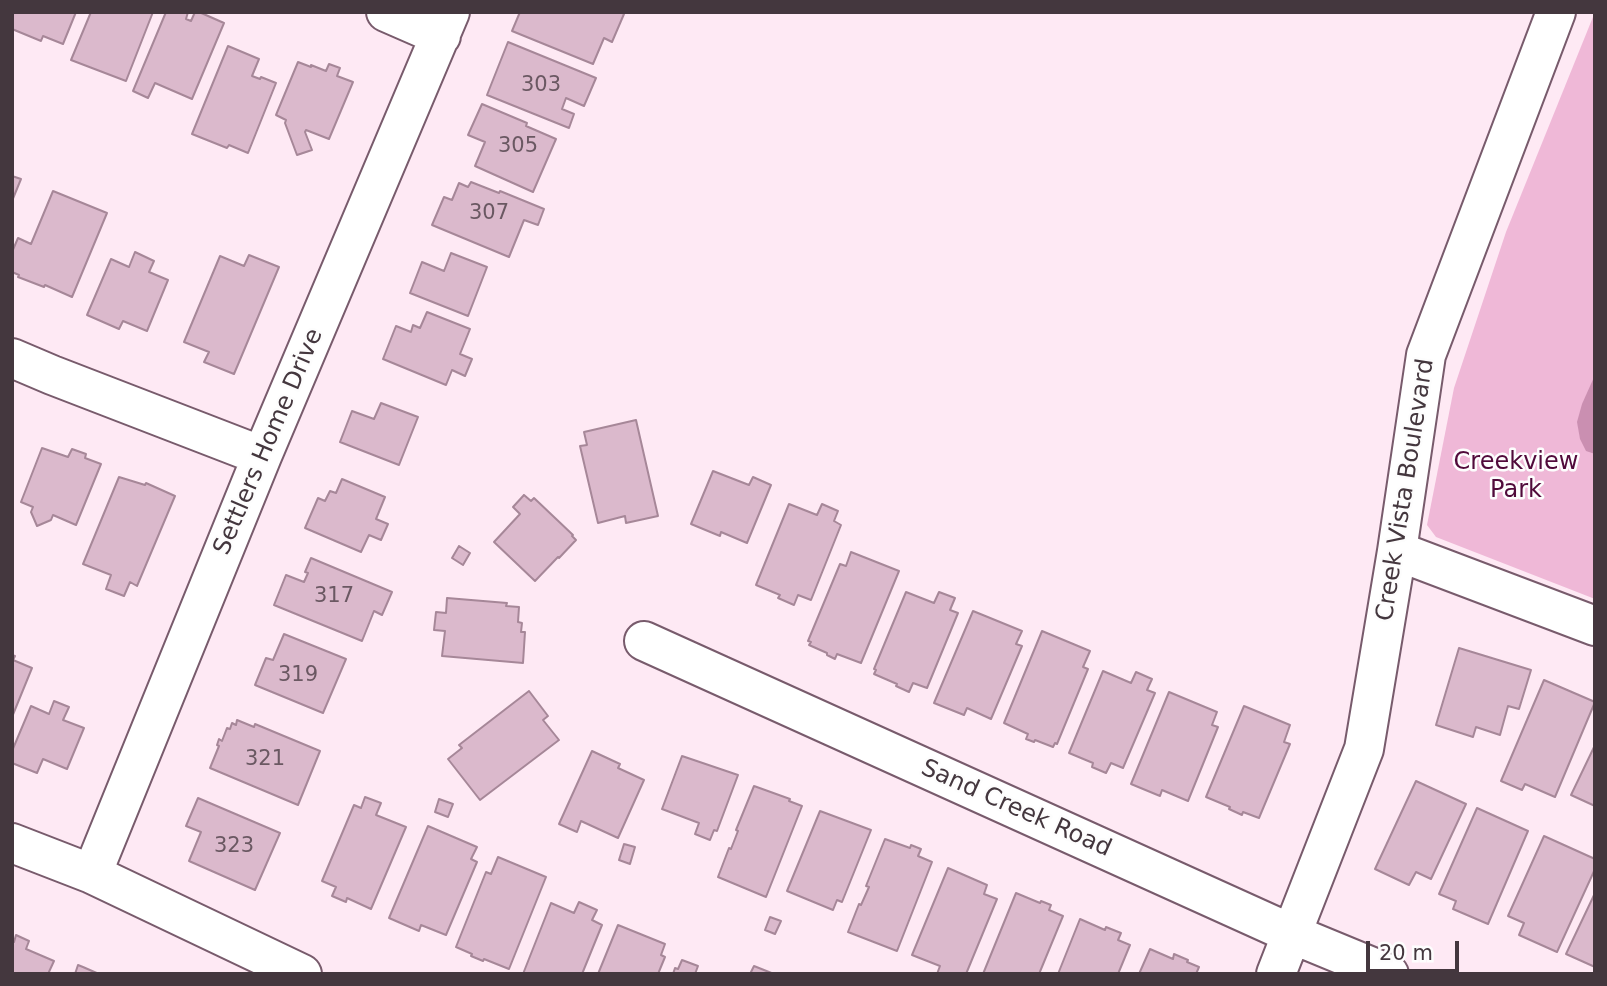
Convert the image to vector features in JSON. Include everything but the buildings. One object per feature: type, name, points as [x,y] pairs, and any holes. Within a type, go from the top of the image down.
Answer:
[{"type":"street","points":[[386,12],[445,24]]},
{"type":"street","name":"Creek Vista Boulevard","points":[[1276,974],[1364,749],[1426,355],[1556,12]]},
{"type":"street","name":"Settlers Home Drive","points":[[92,874],[262,456],[445,24]]},
{"type":"street","points":[[12,358],[262,456]]},
{"type":"street","points":[[1397,551],[1595,626]]},
{"type":"street","name":"Sand Creek Road","points":[[644,641],[1292,934],[1390,974]]},
{"type":"street","points":[[12,843],[92,874],[302,974]]},
{"type":"green space","name":"Creekview Park","points":[[1595,12],[1595,599],[1436,537],[1427,525],[1454,388],[1506,232]]},
{"type":"shaded area","points":[[1595,375],[1595,454],[1586,451],[1580,439],[1577,422]]}]
